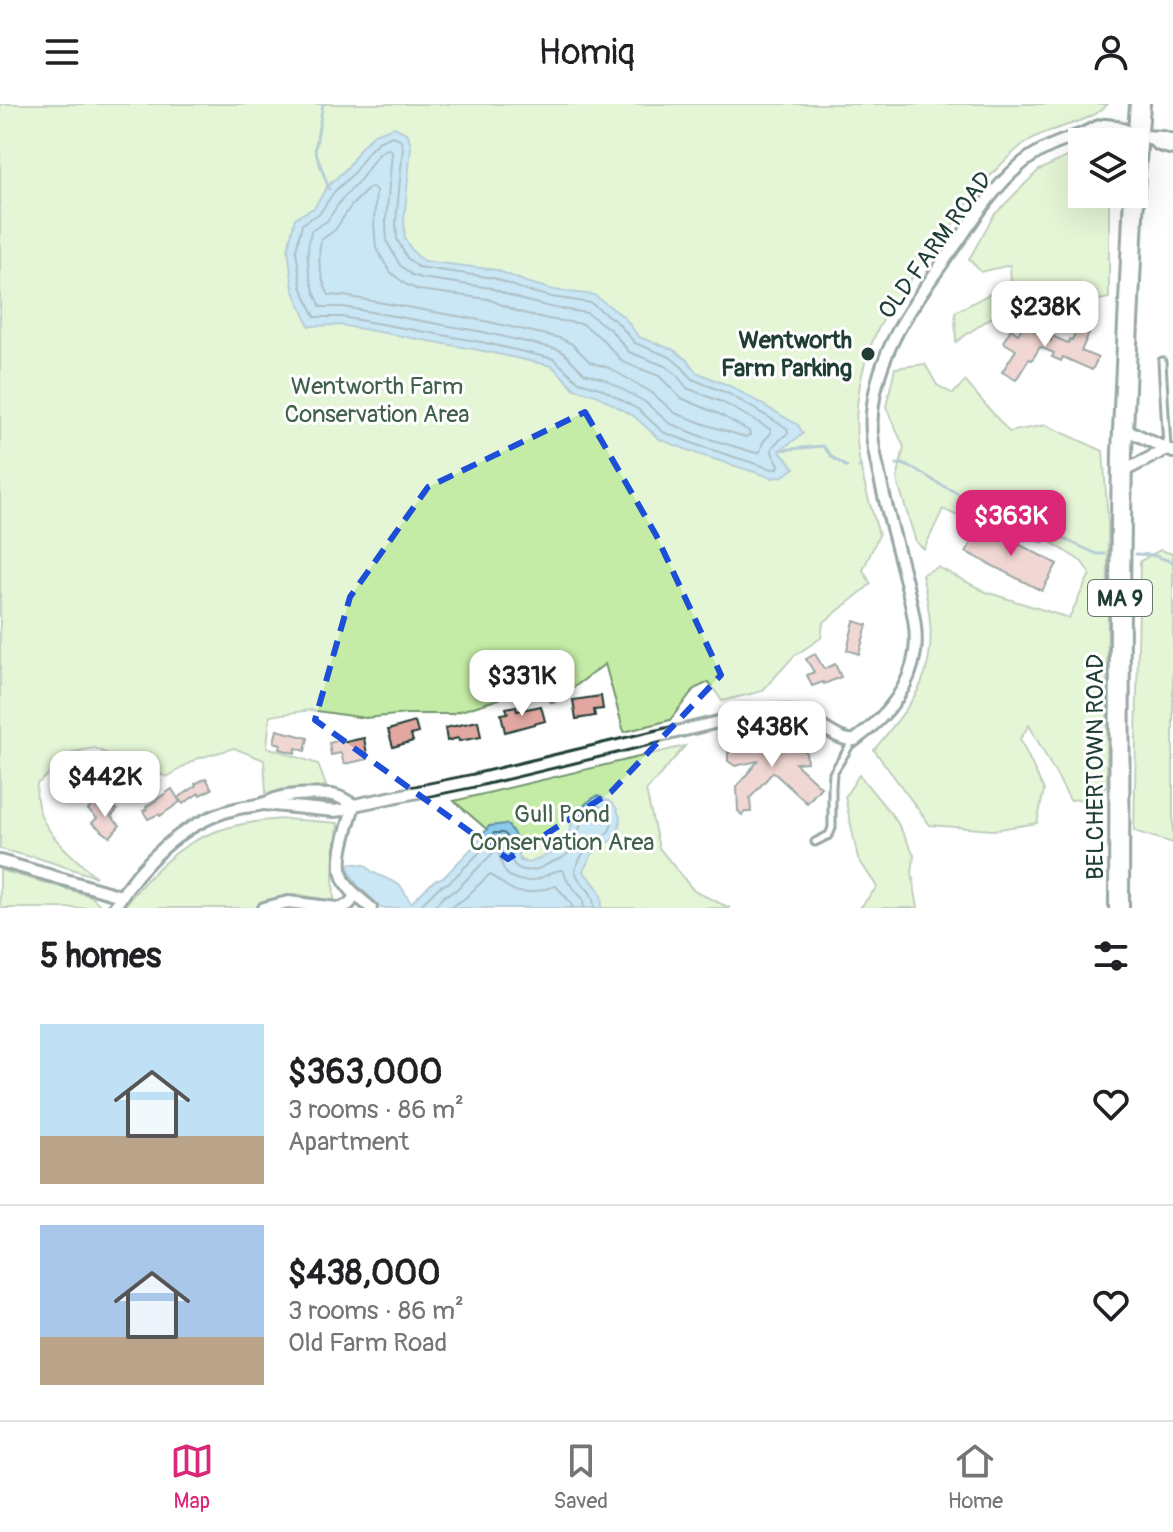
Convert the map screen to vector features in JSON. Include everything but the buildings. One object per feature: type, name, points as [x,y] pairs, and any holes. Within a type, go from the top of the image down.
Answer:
[{"type":"highway","points":[[1138,128],[1140,104]]},
{"type":"highway","name":"BELCHERTOWN ROAD","points":[[1119,908],[1122,472],[1133,208]]},
{"type":"street","name":"OLD FARM ROAD","points":[[1148,135],[1159,135],[1173,141]]},
{"type":"street","name":"OLD FARM ROAD","points":[[853,741],[884,715],[902,691],[912,668],[916,643],[912,611],[873,437],[872,415],[882,362],[919,296],[1008,177],[1040,150],[1068,139]]},
{"type":"street","points":[[1148,140],[1173,149]]},
{"type":"street","points":[[1123,428],[1170,450]]},
{"type":"street","points":[[1122,472],[1170,450]]},
{"type":"street","points":[[114,908],[145,867],[184,831],[233,809],[263,804],[342,810],[764,711],[794,712],[853,741]]},
{"type":"street","points":[[354,805],[342,854],[342,878],[371,908]]},
{"type":"street","points":[[0,861],[121,896]]},
{"type":"street","points":[[264,908],[288,902],[339,908],[349,904],[356,895]]},
{"type":"lane","points":[[1162,361],[1170,450]]},
{"type":"lane","points":[[815,842],[829,835],[832,828],[833,773],[853,741]]},
{"type":"highlighted area","points":[[585,412],[656,535],[721,675],[611,792],[508,859],[315,720],[350,597],[428,487]]},
{"type":"green space","name":"Wentworth Farm Conservation Area","points":[[0,104],[1108,104],[1089,117],[1043,133],[1009,157],[977,192],[888,312],[865,364],[856,421],[859,458],[879,535],[863,570],[871,584],[823,623],[821,638],[794,656],[762,691],[722,701],[709,682],[694,689],[670,720],[624,732],[605,664],[553,703],[520,681],[499,699],[451,714],[365,718],[310,710],[270,716],[267,747],[318,764],[326,786],[266,793],[264,760],[234,748],[196,759],[167,777],[95,748],[74,752],[37,784],[37,799],[40,812],[54,836],[96,877],[0,849]]},
{"type":"green space","points":[[1068,157],[1068,208],[1109,208],[1109,298],[1073,306],[1059,304],[1047,290],[1000,313],[956,342],[955,312],[1011,283],[1010,265],[981,272],[969,259],[994,215],[1039,170]]},
{"type":"green space","points":[[925,364],[937,385],[953,394],[965,381],[1009,432],[1046,425],[1103,451],[1108,522],[1107,784],[1097,798],[1070,800],[1029,725],[1020,739],[1044,790],[1037,823],[993,830],[930,825],[874,750],[912,701],[926,670],[930,629],[922,574],[938,567],[986,592],[1069,618],[1090,574],[1082,562],[1035,532],[989,512],[970,522],[943,509],[924,549],[916,542],[897,480],[904,447],[886,407],[895,368]]},
{"type":"green space","points":[[1160,550],[1173,554],[1173,843],[1134,831],[1140,561]]},
{"type":"green space","name":"Gull Pond Conservation Area","points":[[685,746],[646,791],[659,848],[694,891],[730,908],[528,908],[549,883],[454,801]]},
{"type":"green space","points":[[859,775],[896,820],[914,855],[912,874],[918,908],[860,908],[877,887],[858,858],[845,797]]},
{"type":"green space","points":[[285,819],[338,823],[333,873],[334,901],[294,894],[289,908],[123,908],[157,869],[192,842],[233,826]]},
{"type":"green space","points":[[0,870],[91,896],[101,906],[0,908]]},
{"type":"water","points":[[394,127],[408,134],[411,147],[404,222],[405,239],[414,253],[424,261],[497,270],[554,290],[594,295],[624,317],[639,337],[674,350],[696,372],[732,387],[798,425],[803,434],[779,451],[795,468],[773,478],[659,439],[635,417],[596,395],[575,389],[552,366],[340,325],[309,326],[293,289],[288,249],[295,218],[314,208],[327,187],[374,134]]},
{"type":"water","points":[[597,796],[616,807],[620,817],[619,832],[592,854],[583,871],[600,892],[601,908],[382,908],[357,884],[348,866],[351,863],[365,865],[372,872],[400,885],[411,903],[435,880],[444,877],[489,826],[506,824],[515,836],[520,861],[530,863],[562,848],[578,812]]},
{"type":"waterway","points":[[323,104],[315,150],[329,189]]},
{"type":"waterway","points":[[780,450],[823,446],[847,467]]},
{"type":"waterway","points":[[896,464],[915,469],[957,493],[972,507],[996,521],[1012,523],[1035,540],[1044,542],[1042,529],[1097,554],[1105,554]]},
{"type":"waterway","points":[[1136,554],[1152,555],[1173,562]]},
{"type":"place","name":"Wentworth Farm Parking","points":[[868,354]]}]
